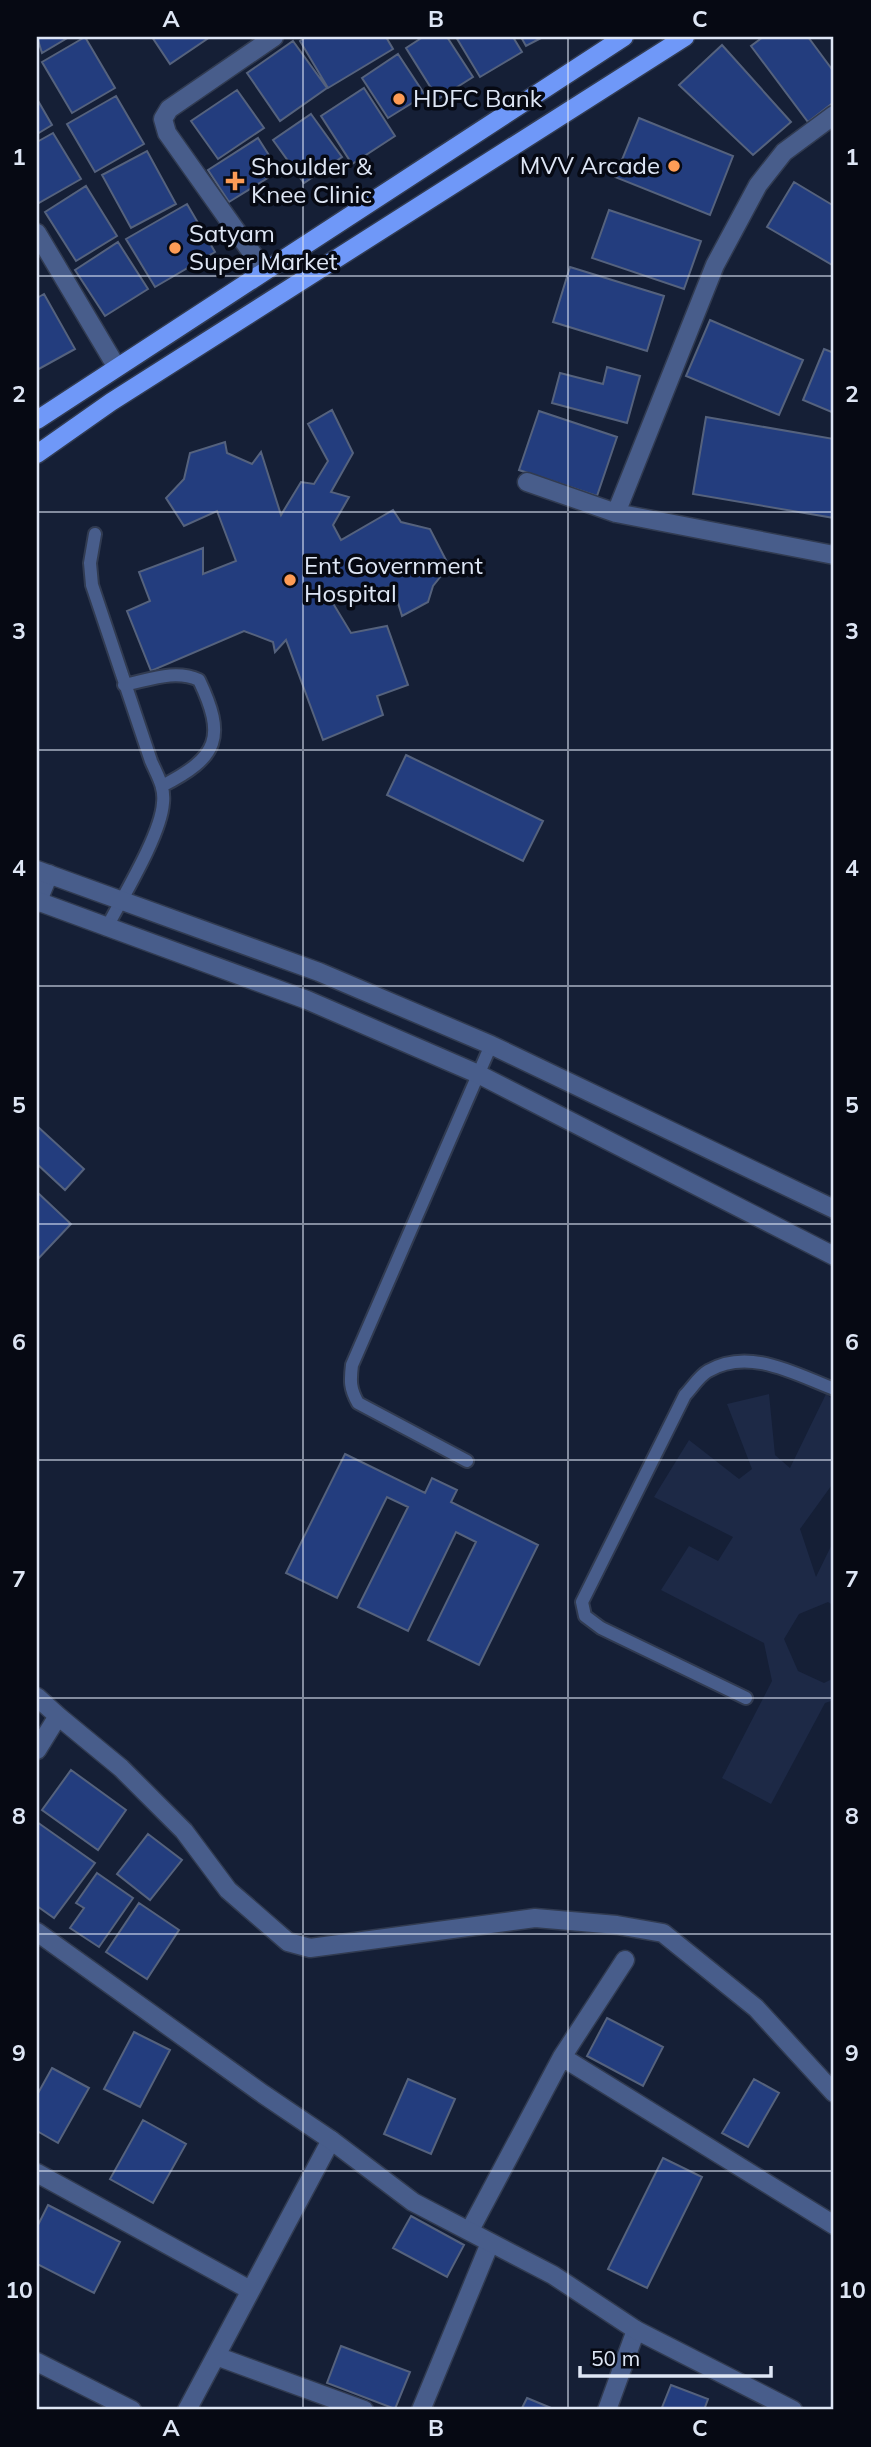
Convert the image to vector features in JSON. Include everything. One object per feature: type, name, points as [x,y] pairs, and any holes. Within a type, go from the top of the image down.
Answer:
[{"type":"main road","points":[[37,419],[624,37]]},
{"type":"main road","points":[[37,454],[111,402],[685,37]]},
{"type":"street","points":[[264,270],[167,133],[163,119],[169,110],[274,37]]},
{"type":"street","points":[[616,513],[715,265],[758,185],[784,152],[834,115]]},
{"type":"street","points":[[37,233],[116,366]]},
{"type":"street","points":[[527,482],[616,513],[834,555]]},
{"type":"street","points":[[834,1209],[491,1045],[318,971],[122,898],[43,872],[37,902],[307,1000],[478,1074],[834,1256]]},
{"type":"street","points":[[37,1696],[121,1768],[184,1831],[228,1890],[288,1942],[310,1948],[535,1919],[617,1925],[663,1933],[756,2008],[834,2093]]},
{"type":"street","points":[[37,1750],[58,1716]]},
{"type":"street","points":[[37,1932],[262,2094],[331,2140],[413,2202],[553,2275],[636,2330],[793,2410]]},
{"type":"street","points":[[470,2230],[562,2057],[625,1961]]},
{"type":"street","points":[[562,2057],[834,2225]]},
{"type":"street","points":[[187,2410],[331,2140]]},
{"type":"street","points":[[37,2173],[250,2290]]},
{"type":"street","points":[[421,2410],[490,2243]]},
{"type":"street","points":[[607,2410],[636,2330]]},
{"type":"street","points":[[216,2356],[363,2410]]},
{"type":"street","points":[[37,2362],[132,2410]]},
{"type":"lane","points":[[95,534],[90,563],[92,585],[124,685],[162,786],[163,804],[155,830],[106,929]]},
{"type":"lane","points":[[124,685],[172,674],[187,674],[199,680],[206,694],[216,723],[213,743],[205,758],[186,774],[162,786]]},
{"type":"lane","points":[[467,1461],[358,1403],[350,1390],[350,1378],[352,1365],[491,1045]]},
{"type":"lane","points":[[746,1698],[601,1628],[585,1616],[582,1602],[685,1395],[708,1371],[744,1359],[776,1366],[834,1389]]},
{"type":"shaded area","points":[[769,1394],[775,1455],[790,1468],[826,1394],[834,1400],[834,1482],[800,1529],[816,1577],[834,1540],[834,1606],[828,1602],[799,1614],[784,1639],[798,1671],[824,1683],[834,1678],[834,1700],[825,1703],[771,1804],[722,1778],[772,1681],[764,1643],[661,1590],[689,1546],[718,1561],[733,1537],[654,1497],[689,1440],[739,1479],[752,1469],[727,1404]]},
{"type":"building","points":[[37,37],[69,37],[42,53]]},
{"type":"building","points":[[85,37],[115,88],[72,113],[42,62]]},
{"type":"building","points":[[152,37],[210,37],[170,64]]},
{"type":"building","points":[[306,37],[386,37],[393,49],[328,88],[300,41]]},
{"type":"building","points":[[423,37],[447,37],[473,77],[438,99],[406,48]]},
{"type":"building","points":[[456,37],[513,37],[522,52],[480,77]]},
{"type":"building","points":[[521,37],[543,37],[526,46]]},
{"type":"building","points":[[763,37],[808,37],[834,72],[834,102],[808,122],[751,46]]},
{"type":"building","points":[[293,41],[327,88],[280,121],[247,73]]},
{"type":"building","points":[[722,45],[791,122],[753,155],[679,85]]},
{"type":"building","points":[[398,54],[425,95],[388,118],[362,78]]},
{"type":"building","points":[[364,88],[395,136],[352,164],[321,116]]},
{"type":"building","points":[[237,90],[264,128],[218,159],[191,121]]},
{"type":"building","points":[[116,96],[144,144],[95,172],[67,124]]},
{"type":"building","points":[[37,99],[52,125],[37,134]]},
{"type":"building","points":[[311,114],[342,157],[304,183],[273,140]]},
{"type":"building","name":"MVV Arcade","points":[[639,118],[733,156],[710,215],[615,177]]},
{"type":"building","points":[[53,133],[81,179],[37,204],[37,142]]},
{"type":"building","points":[[258,138],[279,171],[229,202],[208,170]]},
{"type":"building","points":[[147,151],[176,204],[131,228],[102,175]]},
{"type":"building","points":[[794,182],[834,206],[834,266],[767,227]]},
{"type":"building","points":[[86,186],[117,236],[76,261],[45,212]]},
{"type":"building","points":[[187,204],[215,252],[155,287],[126,239]]},
{"type":"building","points":[[609,210],[701,241],[684,289],[592,258]]},
{"type":"building","points":[[118,242],[148,289],[105,316],[75,270]]},
{"type":"building","points":[[570,267],[664,296],[647,351],[553,322]]},
{"type":"building","points":[[44,294],[75,349],[37,370],[37,298]]},
{"type":"building","points":[[710,320],[803,360],[779,415],[686,376]]},
{"type":"building","points":[[824,349],[834,353],[834,413],[803,400]]},
{"type":"building","points":[[607,367],[640,376],[627,423],[552,403],[560,373],[603,384]]},
{"type":"building","name":"Ent Government Hospital","points":[[332,410],[353,453],[331,492],[349,497],[333,525],[341,540],[393,510],[401,522],[430,529],[449,566],[433,586],[428,602],[402,616],[393,586],[331,600],[351,633],[387,626],[408,685],[377,696],[383,715],[323,740],[286,640],[275,652],[273,642],[244,631],[151,671],[127,611],[150,601],[139,572],[203,548],[203,574],[236,561],[217,511],[184,526],[166,498],[184,479],[190,453],[225,442],[227,453],[252,464],[261,452],[281,515],[301,482],[314,484],[328,461],[308,424]]},
{"type":"building","points":[[539,411],[617,437],[597,496],[519,470]]},
{"type":"building","points":[[706,417],[834,439],[834,518],[693,494]]},
{"type":"building","points":[[406,755],[543,821],[523,861],[387,795]]},
{"type":"building","points":[[37,1126],[84,1169],[65,1190],[37,1164]]},
{"type":"building","points":[[37,1192],[71,1224],[37,1260]]},
{"type":"building","points":[[345,1454],[425,1493],[432,1478],[457,1490],[451,1502],[538,1545],[479,1665],[428,1640],[476,1542],[456,1532],[408,1631],[358,1607],[408,1507],[387,1497],[337,1598],[286,1573]]},
{"type":"building","points":[[71,1770],[126,1810],[98,1850],[42,1810]]},
{"type":"building","points":[[37,1822],[95,1863],[54,1918],[37,1906]]},
{"type":"building","points":[[148,1834],[182,1860],[150,1900],[117,1874]]},
{"type":"building","points":[[97,1873],[133,1898],[99,1947],[70,1928],[84,1908],[76,1903]]},
{"type":"building","points":[[139,1903],[179,1930],[147,1979],[106,1952]]},
{"type":"building","points":[[607,2018],[663,2047],[643,2086],[587,2056]]},
{"type":"building","points":[[134,2032],[170,2050],[140,2107],[104,2089]]},
{"type":"building","points":[[52,2068],[89,2088],[58,2143],[37,2131],[37,2095]]},
{"type":"building","points":[[408,2079],[455,2099],[431,2154],[384,2134]]},
{"type":"building","points":[[754,2079],[779,2093],[748,2147],[722,2133]]},
{"type":"building","points":[[143,2120],[186,2144],[153,2203],[110,2179]]},
{"type":"building","points":[[663,2158],[702,2177],[647,2288],[608,2269]]},
{"type":"building","points":[[48,2205],[120,2242],[94,2293],[37,2264],[37,2227]]},
{"type":"building","points":[[411,2216],[464,2245],[447,2277],[393,2248]]},
{"type":"building","points":[[341,2346],[410,2372],[395,2409],[327,2383]]},
{"type":"building","points":[[671,2385],[708,2399],[704,2410],[661,2410]]},
{"type":"building","points":[[527,2398],[556,2410],[521,2410]]},
{"type":"place","name":"HDFC Bank","points":[[399,99]]},
{"type":"place","name":"MVV Arcade","points":[[674,166]]},
{"type":"place","name":"Shoulder & Knee Clinic","points":[[235,181]]},
{"type":"place","name":"Satyam Super Market","points":[[175,248]]},
{"type":"place","name":"Ent Government Hospital","points":[[290,580]]}]
